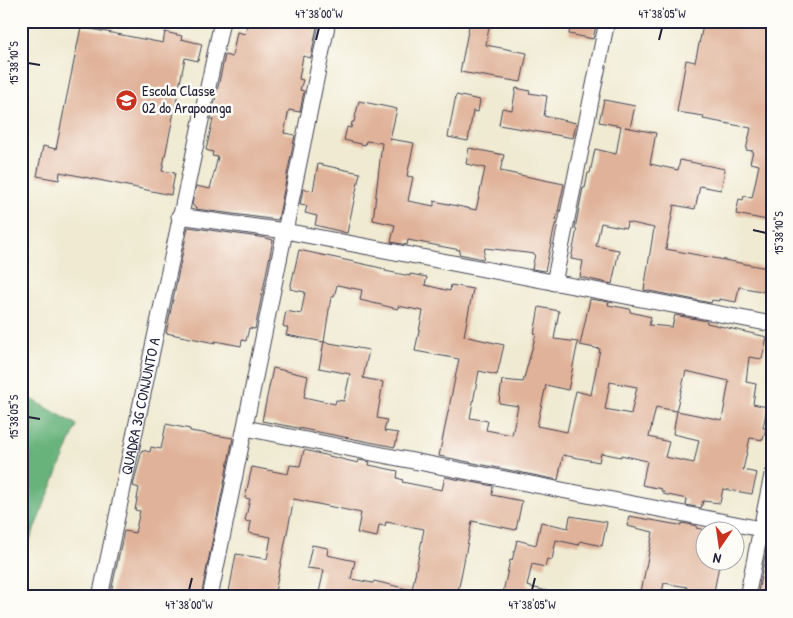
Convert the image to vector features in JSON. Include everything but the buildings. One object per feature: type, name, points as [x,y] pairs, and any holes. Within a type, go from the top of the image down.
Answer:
[{"type":"street","name":"QUADRA 3G CONJUNTO A","points":[[100,597],[179,216],[222,21]]},
{"type":"street","points":[[210,597],[328,21]]},
{"type":"street","points":[[554,282],[607,21]]},
{"type":"street","points":[[179,216],[285,231],[772,324]]},
{"type":"street","points":[[245,428],[761,529]]},
{"type":"street","points":[[747,597],[772,475]]},
{"type":"green space","points":[[21,369],[30,398],[77,425],[21,561]]},
{"type":"place","name":"Escola Classe 02 do Arapoanga","points":[[126,100]]}]
